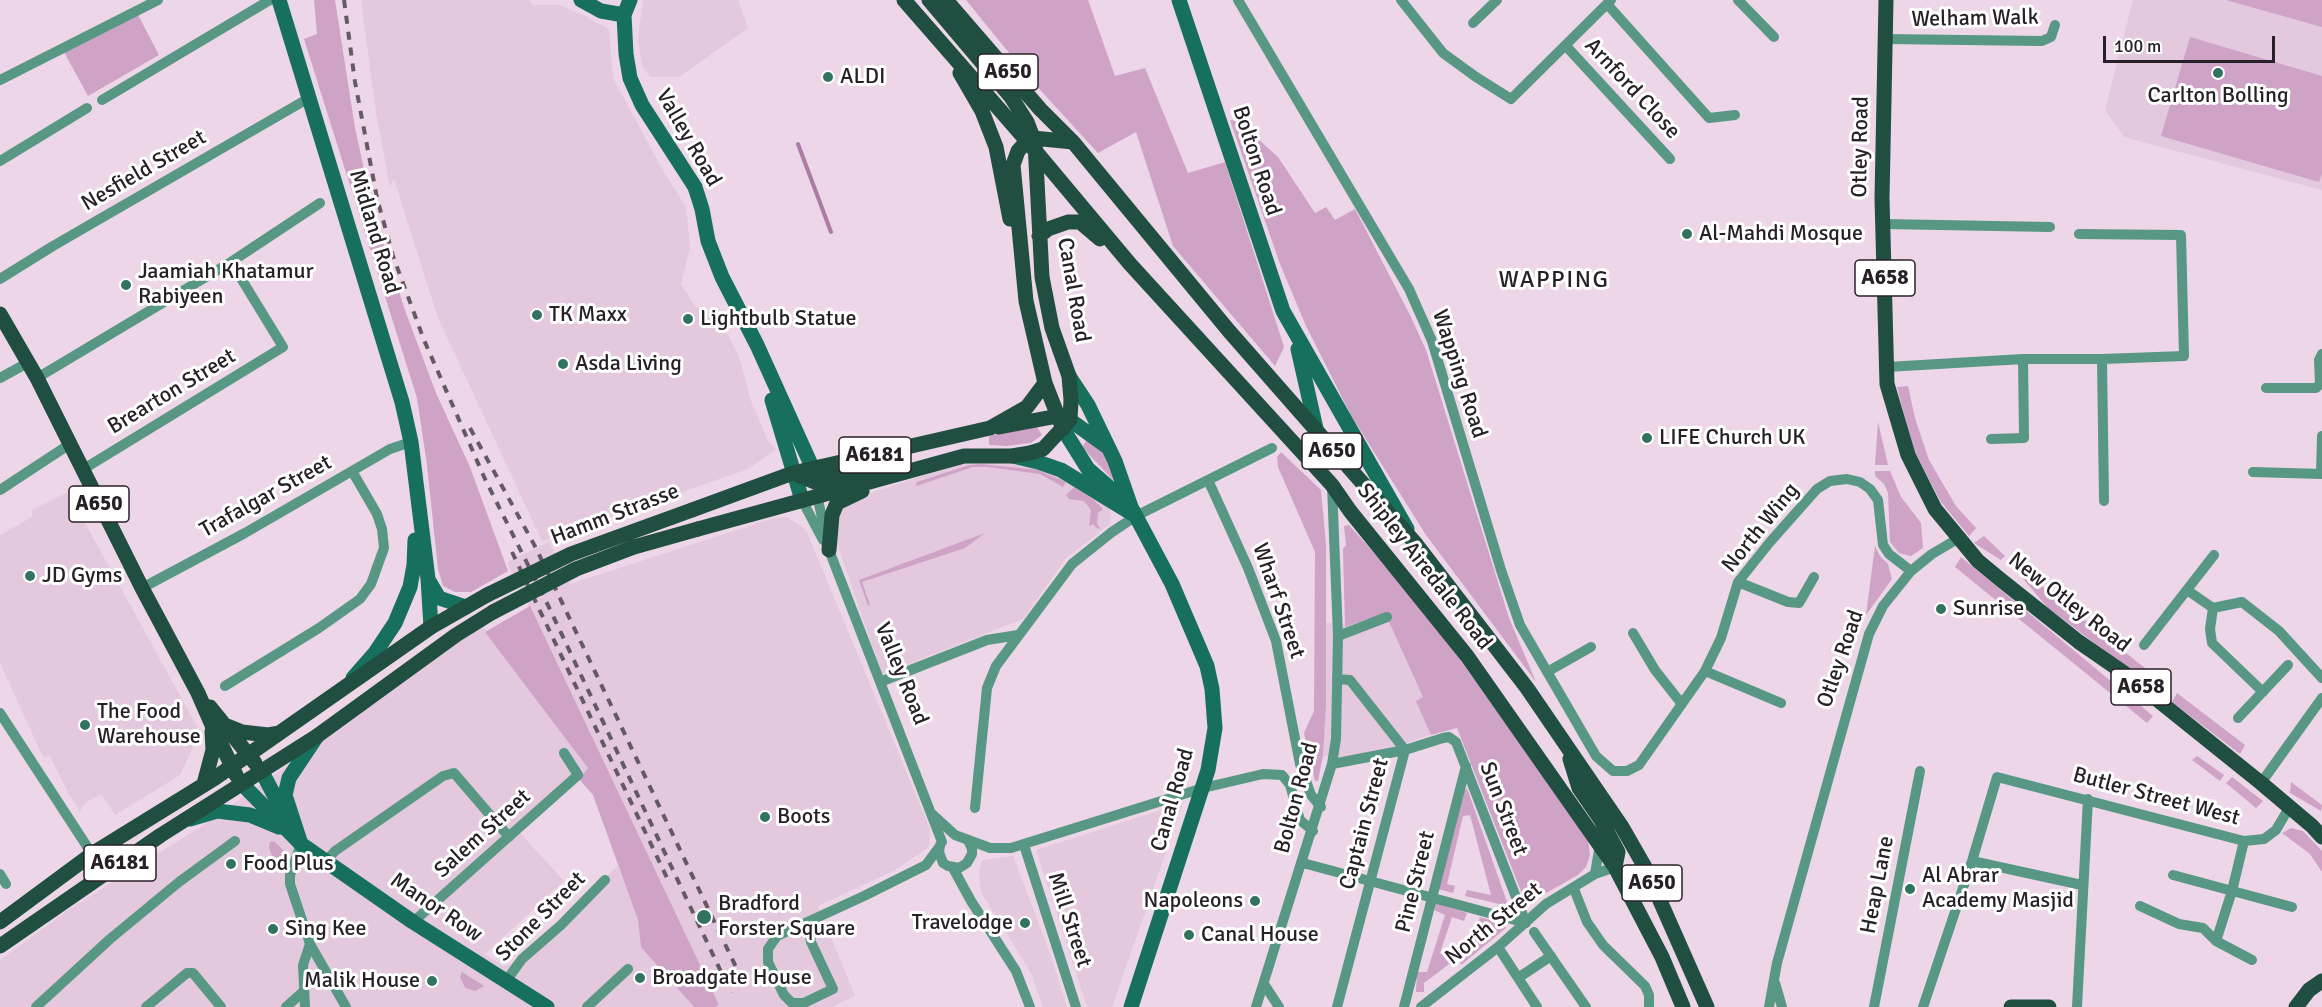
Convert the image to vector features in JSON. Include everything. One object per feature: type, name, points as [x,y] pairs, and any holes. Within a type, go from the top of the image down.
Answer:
[{"type":"main road","name":"Canal Road","points":[[904,0],[1032,144],[1042,277],[1052,328],[1069,376]]},
{"type":"main road","name":"A650","points":[[929,0],[1011,97],[1027,122],[1032,144]]},
{"type":"main road","name":"A650","points":[[946,0],[1040,109],[1073,142]]},
{"type":"main road","name":"Otley Road","points":[[1886,0],[1882,198],[1887,384],[1908,455],[1935,509],[1959,538]]},
{"type":"main road","name":"Canal Road","points":[[941,41],[982,111],[996,147],[1014,247],[1023,268]]},
{"type":"main road","points":[[1032,144],[1073,142]]},
{"type":"main road","name":"Shipley Airedale Road","points":[[1073,142],[1161,251],[1317,433],[1416,544],[1527,688],[1622,826],[1646,869],[1707,1007]]},
{"type":"main road","name":"Canal Road","points":[[1032,144],[1018,151],[1013,165],[1026,302],[1045,383],[1064,422]]},
{"type":"main road","name":"Shipley Airedale Road","points":[[1032,144],[1130,264],[1332,485],[1350,512],[1467,656],[1615,867],[1662,957],[1683,1007]]},
{"type":"main road","points":[[1039,236],[1048,229],[1068,222],[1080,222],[1130,264]]},
{"type":"main road","name":"A650","points":[[0,314],[29,362],[142,588],[198,693],[218,725],[262,772]]},
{"type":"main road","points":[[1064,422],[1071,399],[1069,376]]},
{"type":"main road","name":"Hamm Strasse","points":[[243,785],[317,736],[456,635],[493,612],[576,568],[699,529],[812,486],[990,428],[1027,407],[1045,383]]},
{"type":"main road","name":"Hamm Strasse","points":[[232,767],[431,627],[487,595],[571,554],[794,473],[812,486],[906,473],[964,456],[1012,456],[1043,448],[1064,422]]},
{"type":"main road","name":"A6181","points":[[990,428],[1064,422]]},
{"type":"main road","points":[[1317,433],[1332,485]]},
{"type":"main road","points":[[830,550],[832,515],[837,503],[906,473]]},
{"type":"main road","name":"New Otley Road","points":[[1959,538],[1978,561],[2001,580],[2290,806],[2322,837]]},
{"type":"main road","points":[[415,665],[431,627]]},
{"type":"main road","name":"A650","points":[[218,725],[232,767],[243,785]]},
{"type":"main road","points":[[204,784],[218,725],[248,733],[268,735],[280,732]]},
{"type":"main road","points":[[1566,745],[1579,788],[1601,820],[1618,852],[1615,867]]},
{"type":"main road","name":"A6181","points":[[0,922],[92,854],[232,767]]},
{"type":"main road","name":"A6181","points":[[0,946],[106,872],[243,785]]},
{"type":"main road","points":[[2295,1005],[2322,981]]},
{"type":"main road","points":[[2011,1007],[2049,1007]]},
{"type":"street","points":[[0,80],[158,0]]},
{"type":"street","points":[[102,100],[270,0]]},
{"type":"street","name":"Midland Road","points":[[279,0],[385,342],[411,442],[428,579],[431,627]]},
{"type":"street","points":[[581,0],[602,10],[624,15]]},
{"type":"street","name":"Valley Road","points":[[630,0],[624,15],[630,78],[642,105],[695,187],[712,250],[722,277],[757,345],[812,486],[830,550],[932,814],[941,844]]},
{"type":"street","name":"Bolton Road","points":[[1179,0],[1279,300],[1295,334],[1416,544]]},
{"type":"street","name":"Wapping Road","points":[[1238,0],[1409,289],[1432,341],[1497,559],[1520,625],[1596,756],[1613,771]]},
{"type":"street","points":[[1401,0],[1443,53],[1511,99],[1609,2],[1709,118],[1735,116]]},
{"type":"street","points":[[1473,23],[1497,0]]},
{"type":"street","points":[[1738,0],[1774,37]]},
{"type":"street","name":"Welham Walk","points":[[1885,39],[2042,41],[2051,37],[2055,25]]},
{"type":"street","name":"Arnford Close","points":[[1566,46],[1670,159]]},
{"type":"street","name":"Nesfield Street","points":[[0,279],[63,240],[309,98]]},
{"type":"street","points":[[0,161],[87,108]]},
{"type":"street","points":[[37,378],[231,262],[320,202]]},
{"type":"street","points":[[1884,224],[2050,227]]},
{"type":"street","points":[[1887,367],[2023,359],[2184,356],[2181,235],[2079,234]]},
{"type":"street","name":"Brearton Street","points":[[82,470],[283,347],[231,262]]},
{"type":"street","name":"Bolton Road","points":[[1295,334],[1317,433]]},
{"type":"street","name":"Valley Road","points":[[757,345],[794,473],[812,486],[830,550]]},
{"type":"street","points":[[2266,388],[2316,388],[2320,384],[2319,360],[2322,354]]},
{"type":"street","points":[[1991,439],[2024,438],[2023,359]]},
{"type":"street","points":[[2102,359],[2104,501]]},
{"type":"street","points":[[0,378],[29,362]]},
{"type":"street","name":"Canal Road","points":[[1069,376],[1088,405],[1109,449],[1134,512],[1172,584],[1207,666],[1212,688],[1215,728],[1210,765],[1131,1007]]},
{"type":"street","points":[[1064,422],[1109,449]]},
{"type":"street","name":"Canal Road","points":[[1064,422],[1088,469],[1134,512]]},
{"type":"street","points":[[2253,472],[2322,474],[2322,436]]},
{"type":"street","name":"Trafalgar Street","points":[[142,588],[245,533],[390,449],[411,442]]},
{"type":"street","points":[[0,490],[70,444]]},
{"type":"street","points":[[975,808],[987,688],[996,666],[1072,564],[1134,512],[1208,480],[1272,448]]},
{"type":"street","points":[[1012,456],[1061,470],[1134,512]]},
{"type":"street","points":[[225,686],[319,628],[360,599],[371,584],[384,548],[382,529],[377,514],[352,471]]},
{"type":"street","name":"North Wing","points":[[1613,771],[1627,771],[1639,765],[1705,671],[1721,638],[1738,582],[1817,489],[1830,481],[1847,479],[1860,482],[1870,489],[1878,500],[1883,545],[1889,554],[1911,571]]},
{"type":"street","name":"Midland Road","points":[[348,684],[375,653],[395,622],[410,587],[414,565],[414,480]]},
{"type":"street","name":"Wharf Street","points":[[1208,480],[1248,568],[1276,641],[1300,764],[1311,795],[1321,807]]},
{"type":"street","name":"Bolton Road","points":[[1256,1007],[1321,807],[1336,739],[1338,636],[1332,485]]},
{"type":"street","name":"Otley Road","points":[[1769,1007],[1777,963],[1869,634],[1883,606],[1911,571],[1932,554],[1959,538]]},
{"type":"street","points":[[2144,645],[2214,555]]},
{"type":"street","points":[[1738,582],[1788,602],[1799,603],[1814,577]]},
{"type":"street","points":[[428,579],[439,598],[465,607]]},
{"type":"street","points":[[2187,590],[2214,608],[2242,602],[2279,631],[2322,678]]},
{"type":"street","points":[[2214,608],[2210,629],[2212,643],[2263,692]]},
{"type":"street","points":[[1338,636],[1387,617]]},
{"type":"street","points":[[1633,633],[1655,670],[1681,703]]},
{"type":"street","points":[[880,682],[987,640],[1018,635]]},
{"type":"street","points":[[1547,672],[1591,647]]},
{"type":"street","points":[[2238,718],[2288,665]]},
{"type":"street","points":[[1705,671],[1781,704]]},
{"type":"street","points":[[240,677],[246,688]]},
{"type":"street","name":"Captain Street","points":[[1337,679],[1350,680],[1405,750],[1337,1007]]},
{"type":"street","points":[[2261,783],[2322,698]]},
{"type":"street","points":[[0,713],[5,730],[106,872]]},
{"type":"street","points":[[317,736],[289,778],[285,795],[301,844],[290,875],[290,884],[310,944],[346,1007]]},
{"type":"street","name":"Sun Street","points":[[1405,750],[1449,737],[1456,742],[1530,928],[1586,1007]]},
{"type":"street","points":[[1332,764],[1405,750]]},
{"type":"street","name":"Salem Street","points":[[413,921],[578,775],[564,753]]},
{"type":"street","name":"Pine Street","points":[[1404,1007],[1466,766]]},
{"type":"street","name":"Heap Lane","points":[[1874,1007],[1920,771]]},
{"type":"street","name":"Manor Row","points":[[262,772],[301,844]]},
{"type":"street","points":[[326,861],[335,851],[443,776],[454,773],[508,837]]},
{"type":"street","points":[[932,814],[955,835],[990,848],[1011,848],[1203,788],[1263,774],[1282,775],[1290,785],[1300,820],[1313,831]]},
{"type":"street","name":"Butler Street West","points":[[1972,861],[1997,777],[2244,841],[2264,839],[2276,830],[2290,806]]},
{"type":"street","name":"Manor Row","points":[[243,785],[301,844],[413,921],[547,1007]]},
{"type":"street","points":[[2077,1007],[2088,799]]},
{"type":"street","name":"Manor Row","points":[[185,820],[217,811],[250,815],[285,829]]},
{"type":"street","points":[[813,920],[811,942],[833,988],[804,1003],[792,1003],[784,995],[768,962],[768,949],[777,936],[926,865],[941,844],[950,836],[955,835]]},
{"type":"street","points":[[967,891],[972,849],[968,840]]},
{"type":"street","points":[[36,1007],[135,918],[235,841]]},
{"type":"street","points":[[2216,941],[2232,891],[2244,841]]},
{"type":"street","points":[[941,844],[940,858],[951,867],[1016,971],[1030,1007]]},
{"type":"street","points":[[1595,874],[1600,844]]},
{"type":"street","name":"Mill Street","points":[[1024,845],[1076,1007]]},
{"type":"street","points":[[926,865],[963,866],[990,848]]},
{"type":"street","points":[[1923,1007],[1972,861],[2082,885]]},
{"type":"street","points":[[1303,863],[1432,898],[1530,928]]},
{"type":"street","name":"North Street","points":[[1421,1007],[1497,947],[1530,928],[1546,904],[1574,889],[1595,874],[1615,867]]},
{"type":"street","points":[[0,874],[6,884]]},
{"type":"street","points":[[2173,875],[2292,907]]},
{"type":"street","name":"Stone Street","points":[[506,981],[522,959],[561,925],[605,880]]},
{"type":"street","points":[[1574,889],[1587,922],[1603,945],[1647,990],[1649,1007]]},
{"type":"street","points":[[2140,906],[2179,924],[2203,928],[2216,941],[2252,960]]},
{"type":"street","points":[[305,1007],[303,965],[310,944]]},
{"type":"street","points":[[1497,947],[1533,1006]]},
{"type":"street","points":[[1518,978],[1551,956]]},
{"type":"street","points":[[587,1007],[628,969]]},
{"type":"street","points":[[146,1007],[186,973],[193,973],[221,1007]]},
{"type":"street","name":"Otley Road","points":[[1774,980],[1782,1007]]},
{"type":"street","points":[[1264,984],[1279,1007]]},
{"type":"street","points":[[286,1007],[304,991]]},
{"type":"shaded area","points":[[314,0],[335,0],[355,128],[374,215],[406,313],[436,393],[470,467],[508,571],[471,592],[455,592],[443,586],[438,569],[417,398],[304,39],[317,34]]},
{"type":"shaded area","points":[[361,0],[529,0],[533,5],[560,5],[609,29],[613,78],[662,169],[686,207],[690,247],[681,284],[695,307],[718,315],[739,357],[751,401],[768,441],[776,449],[748,469],[542,541],[438,318],[394,179],[390,187],[376,112]]},
{"type":"shaded area","points":[[643,0],[738,0],[748,28],[679,77],[650,77],[642,66],[638,38]]},
{"type":"shaded area","points":[[966,0],[1088,0],[1115,76],[1145,68],[1188,173],[1225,162],[1284,347],[1275,366],[1173,246],[1136,132],[1098,153],[1032,81]]},
{"type":"shaded area","name":"Carlton Bolling","points":[[2133,0],[2322,0],[2322,190],[2124,137],[2105,110]]},
{"type":"shaded area","points":[[2226,0],[2322,0],[2322,27]]},
{"type":"shaded area","points":[[137,13],[159,55],[88,96],[64,52]]},
{"type":"shaded area","points":[[2190,37],[2322,76],[2322,173],[2319,182],[2161,136]]},
{"type":"shaded area","points":[[1230,120],[1238,121],[1278,157],[1315,213],[1326,207],[1335,220],[1355,209],[1426,350],[1509,618],[1536,682],[1426,535],[1352,417],[1306,326],[1280,264]]},
{"type":"shaded area","points":[[1908,386],[1915,418],[1929,460],[1956,506],[1976,528],[1969,536],[1941,502],[1913,449],[1897,387]]},
{"type":"shaded area","points":[[1878,422],[1888,465],[1875,465]]},
{"type":"shaded area","points":[[1035,424],[1042,435],[1031,443],[1007,446],[989,445],[989,436]]},
{"type":"shaded area","points":[[1087,440],[1103,451],[1119,477],[1113,480],[1082,447]]},
{"type":"shaded area","points":[[1281,452],[1321,490],[1326,544],[1326,706],[1323,756],[1318,781],[1315,781],[1304,733],[1314,711],[1315,552],[1278,467],[1277,457]]},
{"type":"shaded area","points":[[994,459],[1042,466],[1109,506],[1111,518],[1109,525],[1066,558],[1023,619],[882,674],[838,546],[834,532],[835,519],[849,500],[971,460]]},
{"type":"shaded area","points":[[981,464],[1038,470],[1066,482],[1063,487],[1040,474],[973,467],[916,486],[917,482],[969,465]]},
{"type":"shaded area","points":[[1875,471],[1890,471],[1901,497],[1921,523],[1923,548],[1911,556],[1899,553],[1890,542],[1888,493],[1884,484],[1875,476]]},
{"type":"shaded area","points":[[1074,487],[1103,509],[1098,513],[1097,524],[1100,528],[1098,529],[1093,524],[1089,526],[1091,510],[1084,501],[1069,499],[1066,495]]},
{"type":"shaded area","points":[[68,492],[200,732],[180,775],[115,815],[101,794],[85,803],[80,811],[50,756],[43,757],[0,663],[0,535],[32,517],[32,510]]},
{"type":"shaded area","points":[[787,517],[806,530],[930,829],[929,847],[895,870],[818,906],[855,996],[832,1007],[715,1007],[719,1005],[507,562],[549,542],[570,584],[774,518]]},
{"type":"shaded area","points":[[1349,525],[1421,605],[1588,839],[1590,855],[1586,867],[1578,875],[1530,902],[1524,899],[1457,728],[1431,735],[1416,701],[1423,697],[1385,613],[1345,627],[1343,549],[1346,545],[1344,526]]},
{"type":"shaded area","points":[[985,533],[965,548],[862,582],[870,605],[868,606],[859,580]]},
{"type":"shaded area","points":[[1984,536],[2005,556],[2001,560],[1974,543]]},
{"type":"shaded area","points":[[1875,546],[1880,556],[1888,564],[1892,579],[1866,615]]},
{"type":"shaded area","points":[[1961,557],[2153,716],[2147,723],[1955,567]]},
{"type":"shaded area","points":[[2022,570],[2170,688],[2164,696],[2047,607],[2019,574]]},
{"type":"shaded area","points":[[530,606],[719,1005],[715,1007],[694,1007],[641,947],[638,920],[593,795],[579,779],[588,768],[485,632]]},
{"type":"shaded area","points":[[1385,612],[1439,731],[1392,749],[1344,757],[1323,756],[1326,706],[1326,623],[1344,624],[1345,627]]},
{"type":"shaded area","points":[[482,625],[588,768],[579,779],[519,832],[564,881],[485,954],[504,966],[511,964],[618,866],[638,920],[641,947],[694,1007],[0,1007],[0,960],[73,907],[205,824]]},
{"type":"shaded area","points":[[2177,693],[2245,745],[2240,754],[2172,702]]},
{"type":"shaded area","points":[[2197,756],[2224,775],[2220,781],[2192,760]]},
{"type":"shaded area","points":[[2232,777],[2263,801],[2256,808],[2226,783]]},
{"type":"shaded area","points":[[2291,782],[2322,805],[2321,811],[2290,793]]},
{"type":"shaded area","points":[[1467,788],[1507,902],[1504,905],[1465,896],[1467,890],[1491,895],[1470,815],[1463,816],[1447,884],[1455,886],[1453,893],[1438,889],[1464,791]]},
{"type":"shaded area","points":[[1180,804],[1182,806],[1112,1007],[1087,1007],[1036,850]]},
{"type":"shaded area","points":[[2291,828],[2303,831],[2322,851],[2322,872],[2310,854],[2282,833]]},
{"type":"shaded area","points":[[274,841],[285,852],[280,868],[276,867],[269,847],[270,842]]},
{"type":"shaded area","points":[[1013,856],[1050,953],[1067,1007],[1043,1007],[1031,973],[981,892],[979,873],[981,862]]},
{"type":"shaded area","points":[[1435,903],[1467,913],[1464,921],[1452,917],[1440,953],[1451,959],[1455,956],[1456,959],[1424,983],[1424,992],[1416,992],[1417,972],[1427,972],[1445,915],[1434,910]]},
{"type":"shaded area","points":[[1480,917],[1504,924],[1506,928],[1461,965],[1457,954],[1487,929],[1477,925]]},
{"type":"shaded area","points":[[462,972],[484,986],[475,991],[465,988],[460,977]]},
{"type":"waterway","points":[[798,144],[831,232]]},
{"type":"railway","points":[[344,0],[355,82],[377,198],[393,256],[424,340],[485,479],[546,601],[731,993]]},
{"type":"railway","points":[[470,428],[536,548],[745,986]]},
{"type":"railway","points":[[512,552],[669,882]]},
{"type":"place","name":"Carlton Bolling","points":[[2218,73]]},
{"type":"place","name":"ALDI","points":[[828,77]]},
{"type":"place","name":"Al‐Mahdi Mosque","points":[[1687,234]]},
{"type":"place","name":"Jaamiah Khatamur Rabiyeen","points":[[126,285]]},
{"type":"place","name":"TK Maxx","points":[[537,315]]},
{"type":"place","name":"Lightbulb Statue","points":[[688,319]]},
{"type":"place","name":"Asda Living","points":[[563,364]]},
{"type":"place","name":"LIFE Church UK","points":[[1647,438]]},
{"type":"place","name":"JD Gyms","points":[[30,576]]},
{"type":"place","name":"Sunrise","points":[[1941,609]]},
{"type":"place","name":"The Food Warehouse","points":[[85,725]]},
{"type":"place","name":"Boots","points":[[765,817]]},
{"type":"place","name":"Food Plus","points":[[231,864]]},
{"type":"place","name":"Al Abrar Academy Masjid","points":[[1910,889]]},
{"type":"place","name":"Napoleons","points":[[1255,901]]},
{"type":"place","name":"Bradford Forster Square","points":[[704,917]]},
{"type":"place","name":"Travelodge","points":[[1025,923]]},
{"type":"place","name":"Sing Kee","points":[[273,929]]},
{"type":"place","name":"Canal House","points":[[1189,935]]},
{"type":"place","name":"Broadgate House","points":[[640,978]]},
{"type":"place","name":"Malik House","points":[[432,981]]},
{"type":"district","name":"WAPPING","points":[[1554,281]]}]
